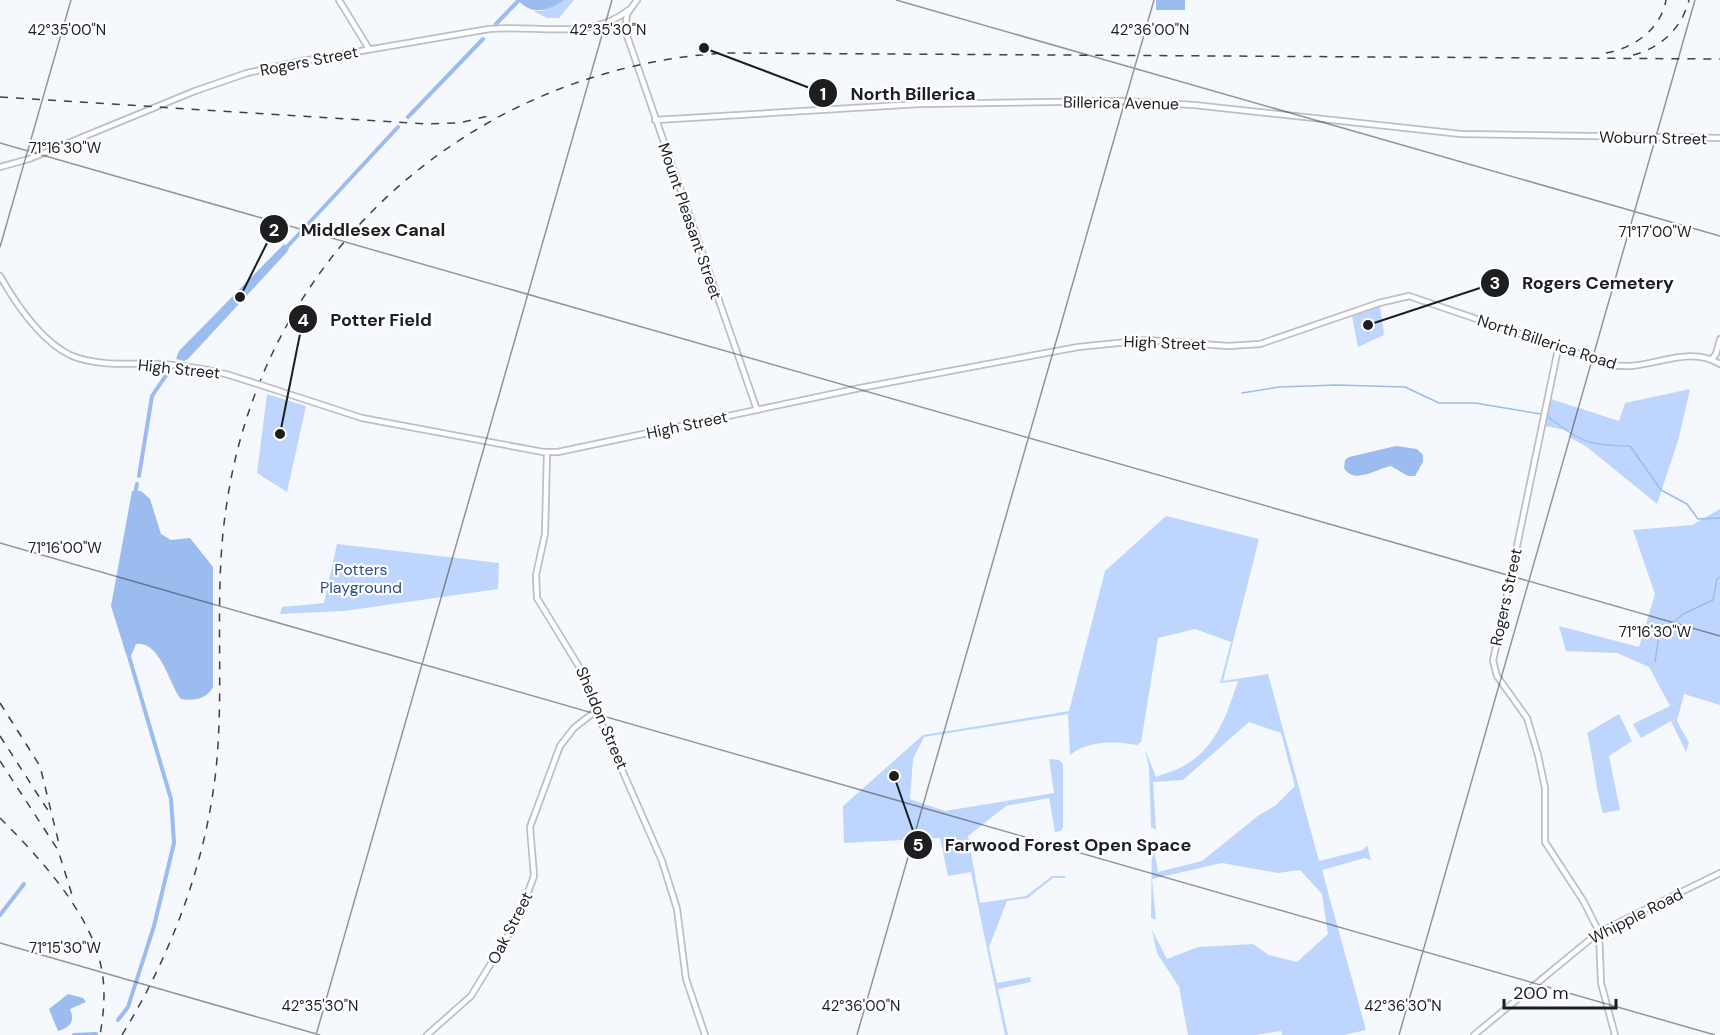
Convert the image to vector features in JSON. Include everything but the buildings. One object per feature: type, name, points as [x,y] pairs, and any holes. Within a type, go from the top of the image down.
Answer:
[{"type":"main road","points":[[339,0],[369,49]]},
{"type":"main road","points":[[604,24],[614,24],[625,30],[625,20],[637,0]]},
{"type":"main road","name":"Rogers Street","points":[[0,167],[29,159],[230,78],[284,64],[499,28],[530,27],[568,31],[604,24],[630,9]]},
{"type":"main road","name":"Mount Pleasant Street","points":[[625,30],[757,411]]},
{"type":"main road","name":"Billerica Avenue","points":[[655,120],[919,104],[1122,101],[1194,105],[1461,134],[1586,137]]},
{"type":"main road","name":"Woburn Street","points":[[1586,137],[1720,138]]},
{"type":"main road","name":"High Street","points":[[0,276],[27,316],[54,343],[73,356],[106,362],[190,367],[248,381],[362,418],[547,453],[576,449],[944,371],[1126,340],[1228,346],[1260,344],[1390,299],[1409,296]]},
{"type":"main road","name":"North Billerica Road","points":[[1409,296],[1558,349],[1623,368],[1641,367],[1685,356],[1712,359],[1720,364]]},
{"type":"main road","points":[[1712,359],[1716,354],[1720,339]]},
{"type":"main road","name":"Rogers Street","points":[[1558,349],[1493,661],[1497,676],[1527,718],[1538,755],[1545,789],[1545,842],[1584,902],[1599,932],[1601,983],[1615,1035]]},
{"type":"main road","name":"Sheldon Street","points":[[547,453],[545,534],[536,575],[535,592],[546,615],[579,664],[662,861],[677,909],[689,992],[705,1035]]},
{"type":"main road","name":"Oak Street","points":[[427,1035],[471,996],[518,919],[534,876],[530,827],[560,746],[574,728],[597,710]]},
{"type":"main road","name":"Whipple Road","points":[[1474,1035],[1599,932],[1720,873]]},
{"type":"green space","points":[[564,0],[574,0],[559,18],[547,18],[533,11],[542,11]]},
{"type":"green space","points":[[1380,306],[1384,335],[1358,347],[1352,316]]},
{"type":"green space","points":[[1690,389],[1678,441],[1657,504],[1587,447],[1569,437],[1571,431],[1545,426],[1551,399],[1619,421],[1625,403]]},
{"type":"green space","points":[[267,394],[306,406],[287,492],[257,473]]},
{"type":"green space","points":[[1720,509],[1720,705],[1684,694],[1677,721],[1689,743],[1686,752],[1671,721],[1641,738],[1633,724],[1670,706],[1649,667],[1617,653],[1566,651],[1559,626],[1639,647],[1655,594],[1633,530],[1692,525]]},
{"type":"green space","points":[[1166,516],[1259,539],[1223,681],[1268,674],[1319,861],[1363,850],[1367,845],[1371,860],[1365,858],[1322,870],[1366,1030],[1344,1035],[1282,1035],[1281,1031],[1255,1035],[1188,1035],[1179,987],[1157,953],[1152,930],[1167,959],[1198,947],[1253,944],[1269,955],[1297,962],[1328,934],[1322,894],[1300,870],[1278,873],[1222,863],[1152,879],[1156,920],[1151,918],[1152,838],[1158,872],[1202,861],[1259,815],[1275,806],[1295,786],[1281,733],[1249,722],[1183,780],[1153,782],[1156,830],[1151,827],[1149,768],[1145,749],[1156,777],[1187,764],[1214,738],[1238,681],[1220,683],[1231,642],[1195,629],[1158,638],[1141,742],[1137,745],[1094,744],[1070,755],[1068,714],[924,737],[913,759],[910,799],[945,811],[1054,793],[1049,759],[1059,760],[1063,764],[1063,827],[1061,831],[1055,832],[1049,798],[1006,806],[968,836],[980,903],[1026,896],[1052,876],[1065,876],[1065,878],[1053,878],[1028,898],[1007,901],[989,947],[997,983],[1030,977],[1031,982],[998,989],[1008,1035],[1005,1035],[971,872],[948,876],[940,838],[844,843],[843,806],[923,735],[1069,711],[1105,571]]},
{"type":"green space","name":"Potters Playground","points":[[337,544],[499,563],[498,589],[344,611],[280,614],[282,607],[324,603]]},
{"type":"green space","points":[[1619,714],[1632,741],[1609,756],[1620,810],[1603,813],[1587,733]]},
{"type":"shaded area","points":[[518,0],[564,0],[546,9],[534,10]]},
{"type":"shaded area","points":[[1156,0],[1185,0],[1185,10],[1156,10]]},
{"type":"shaded area","points":[[284,244],[289,248],[287,252],[188,359],[184,361],[176,359],[179,351]]},
{"type":"shaded area","points":[[1396,446],[1417,449],[1423,455],[1423,462],[1415,476],[1408,476],[1391,466],[1359,476],[1348,473],[1344,468],[1345,460],[1349,457]]},
{"type":"shaded area","points":[[132,491],[141,491],[150,499],[161,534],[171,540],[190,538],[213,567],[213,687],[200,698],[181,699],[152,649],[136,644],[130,658],[126,654],[111,606]]},
{"type":"shaded area","points":[[68,994],[83,998],[86,1002],[70,1009],[71,1023],[58,1031],[49,1009]]},
{"type":"waterway","points":[[496,24],[519,0]]},
{"type":"waterway","points":[[408,117],[483,39]]},
{"type":"waterway","points":[[285,249],[398,127]]},
{"type":"waterway","points":[[139,476],[152,396],[169,371]]},
{"type":"waterway","points":[[1242,393],[1279,387],[1337,385],[1405,387],[1439,403],[1475,403],[1541,414]]},
{"type":"waterway","points":[[1548,417],[1586,441],[1605,445],[1630,446],[1661,490],[1687,504],[1698,519],[1720,518]]},
{"type":"waterway","points":[[135,494],[137,484]]},
{"type":"waterway","points":[[1655,662],[1659,635],[1683,614],[1713,600],[1717,579],[1720,577]]},
{"type":"waterway","points":[[118,1020],[128,1007],[154,926],[174,843],[171,799],[128,653]]},
{"type":"waterway","points":[[0,915],[24,884]]},
{"type":"waterway","points":[[74,1035],[96,1034]]},
{"type":"railway","points":[[1606,53],[1626,47],[1645,36],[1658,20],[1666,0]]},
{"type":"railway","points":[[1633,55],[1653,47],[1669,35],[1676,28],[1689,0]]},
{"type":"railway","points":[[122,1035],[159,968],[174,932],[188,896],[208,821],[218,745],[223,532],[227,502],[249,411],[285,328],[335,253],[396,189],[466,136],[546,94],[632,67],[724,53],[1720,59]]},
{"type":"railway","points":[[0,97],[426,124],[459,123],[488,116]]},
{"type":"railway","points":[[0,703],[40,766],[60,848]]},
{"type":"railway","points":[[0,736],[49,812]]},
{"type":"railway","points":[[0,761],[58,850],[73,898]]},
{"type":"railway","points":[[0,818],[46,867],[86,925],[103,975],[104,1000],[100,1035]]},
{"type":"place","name":"North Billerica","points":[[704,48]]},
{"type":"place","name":"Middlesex Canal","points":[[240,297]]},
{"type":"place","name":"Rogers Cemetery","points":[[1368,325]]},
{"type":"place","name":"Potter Field","points":[[280,434]]},
{"type":"place","name":"Farwood Forest Open Space","points":[[894,776]]}]
